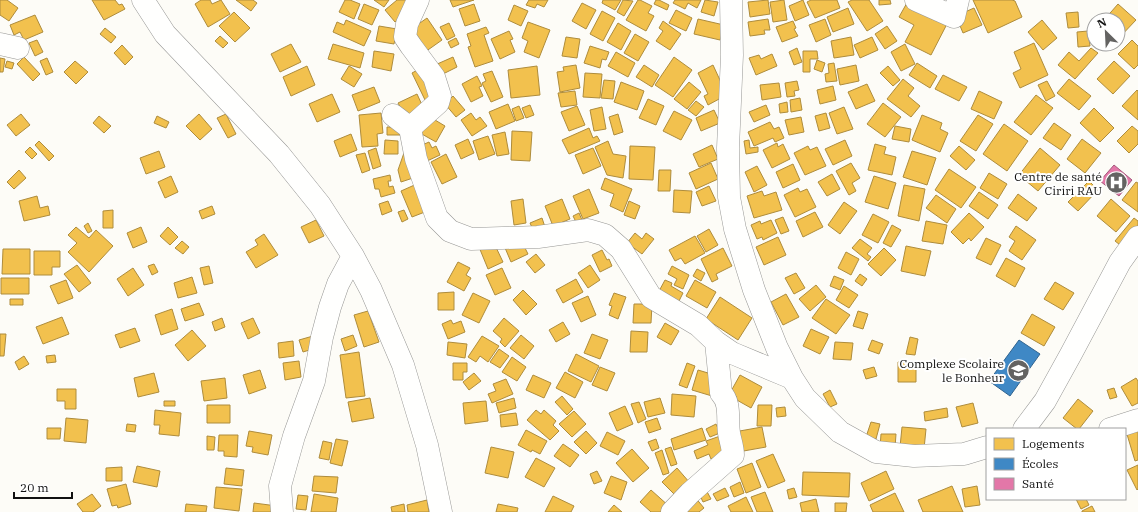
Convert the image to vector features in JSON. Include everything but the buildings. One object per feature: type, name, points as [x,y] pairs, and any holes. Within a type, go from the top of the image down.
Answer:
[{"type":"street","points":[[143,0],[165,34],[280,154],[320,205],[353,256],[371,290],[403,365],[427,445],[441,512]]},
{"type":"street","points":[[410,128],[438,103],[440,96],[434,77],[406,37],[407,24],[418,0]]},
{"type":"street","points":[[731,0],[732,55],[728,148],[729,197],[735,229],[754,290],[777,348],[792,378],[805,398],[840,432],[876,452],[914,456],[964,454],[986,446]]},
{"type":"street","points":[[916,0],[954,16],[958,0]]},
{"type":"street","points":[[393,115],[410,128],[416,159],[437,218],[450,231],[470,239],[538,237],[588,230],[605,235],[621,249],[651,297],[698,325],[716,342],[732,353],[792,378]]},
{"type":"street","points":[[1025,428],[1045,401],[1120,262],[1138,237]]},
{"type":"street","points":[[282,512],[280,486],[294,436],[314,381],[322,338],[330,307],[338,284],[353,256]]},
{"type":"street","points":[[672,512],[690,493],[733,455],[729,432],[729,413],[725,397],[721,393],[716,342]]},
{"type":"street","points":[[1113,428],[1138,420]]},
{"type":"place","name":"Centre de santé Ciriri RAU","points":[[1117,183]]},
{"type":"place","name":"Complexe Scolaire le Bonheur","points":[[1019,370]]}]
